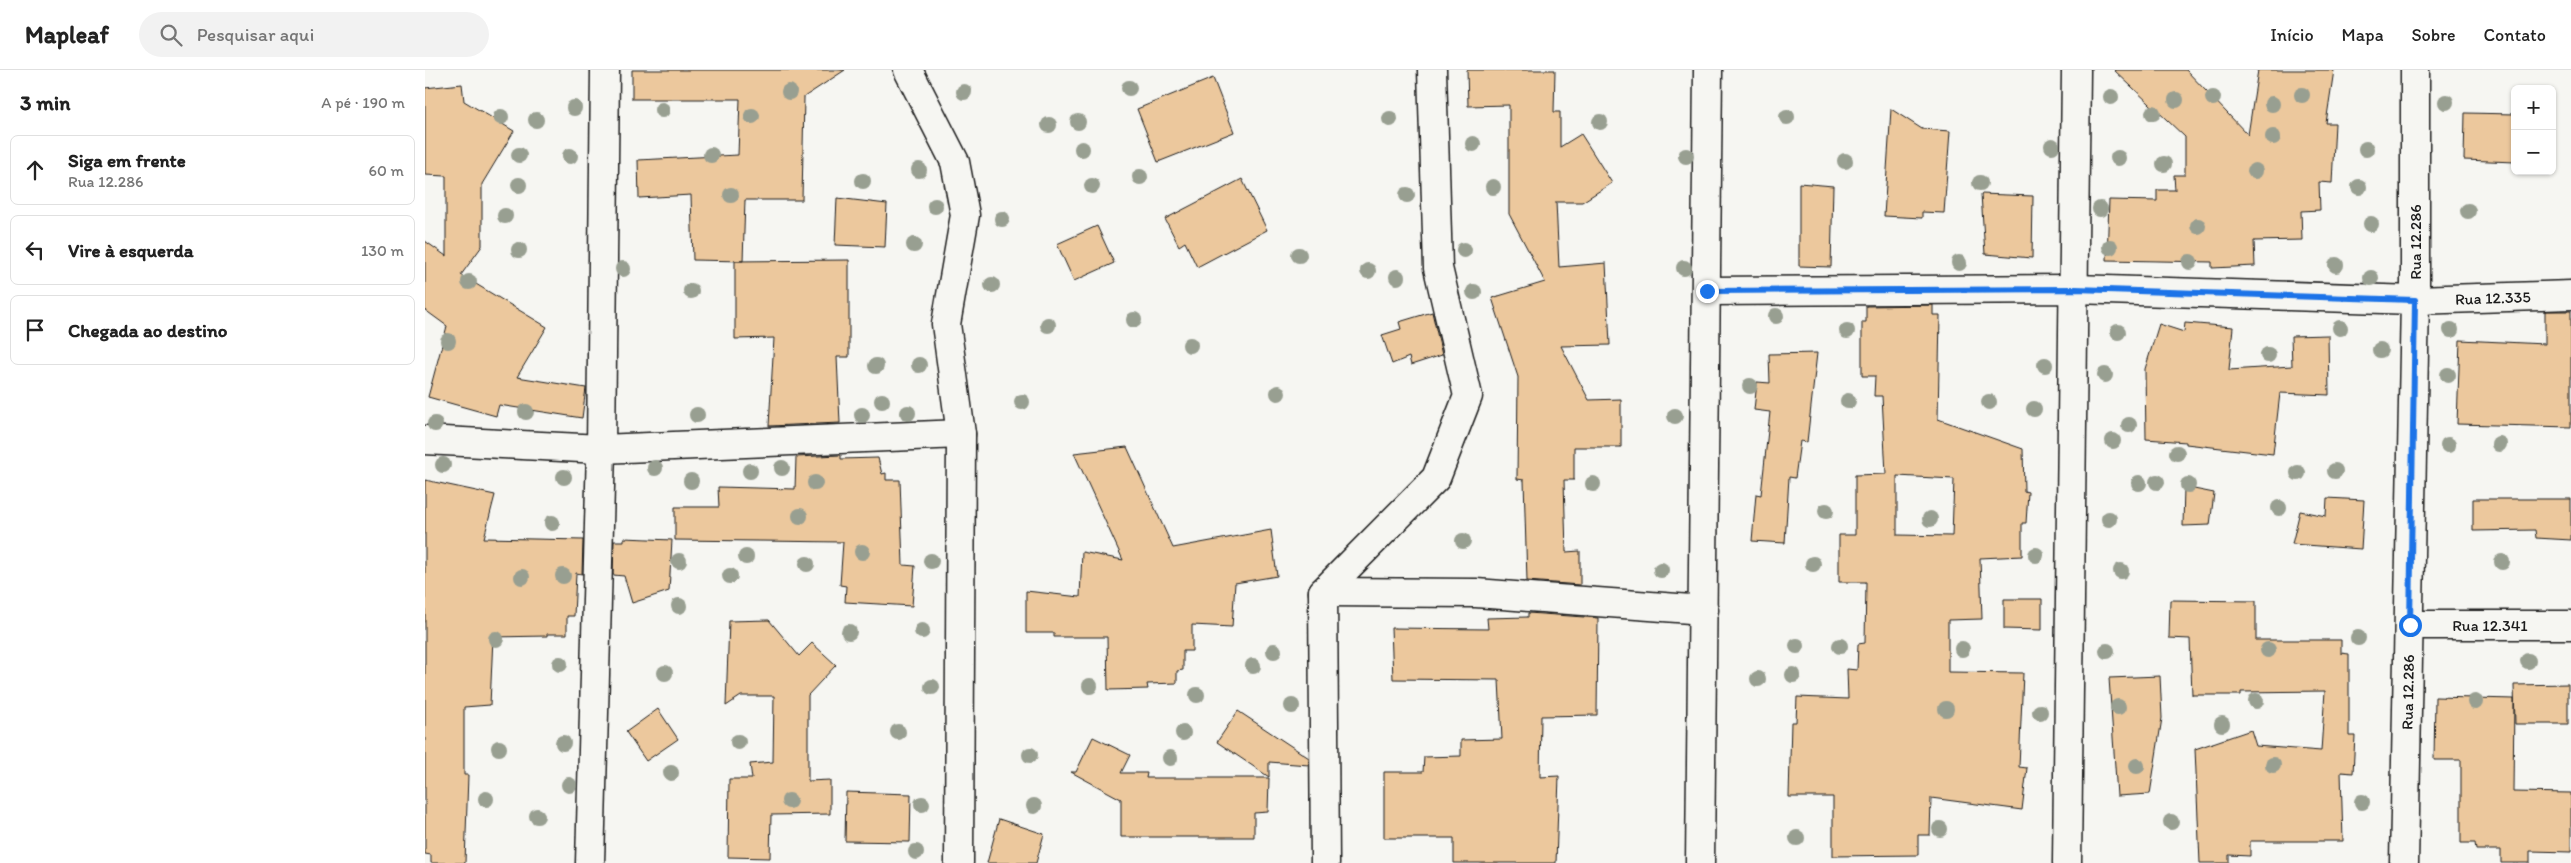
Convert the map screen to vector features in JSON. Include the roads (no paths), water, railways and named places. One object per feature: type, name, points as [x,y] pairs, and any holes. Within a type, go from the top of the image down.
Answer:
[{"type":"street","points":[[590,863],[601,449],[605,70]]},
{"type":"street","points":[[908,70],[955,162],[965,215],[946,324],[961,434],[959,863]]},
{"type":"street","points":[[1325,863],[1323,592],[1436,478],[1467,396],[1438,268],[1431,70]]},
{"type":"street","points":[[1700,863],[1709,70]]},
{"type":"street","points":[[2067,863],[2076,70]]},
{"type":"street","name":"Rua 12.286","points":[[2404,863],[2415,300],[2415,70]]},
{"type":"street","name":"Rua 12.335","points":[[1707,291],[2075,289],[2415,300],[2571,295]]},
{"type":"street","points":[[425,440],[601,449],[961,434]]},
{"type":"street","points":[[1323,592],[1475,592],[1704,610]]},
{"type":"street","name":"Rua 12.341","points":[[2410,625],[2571,625]]}]
